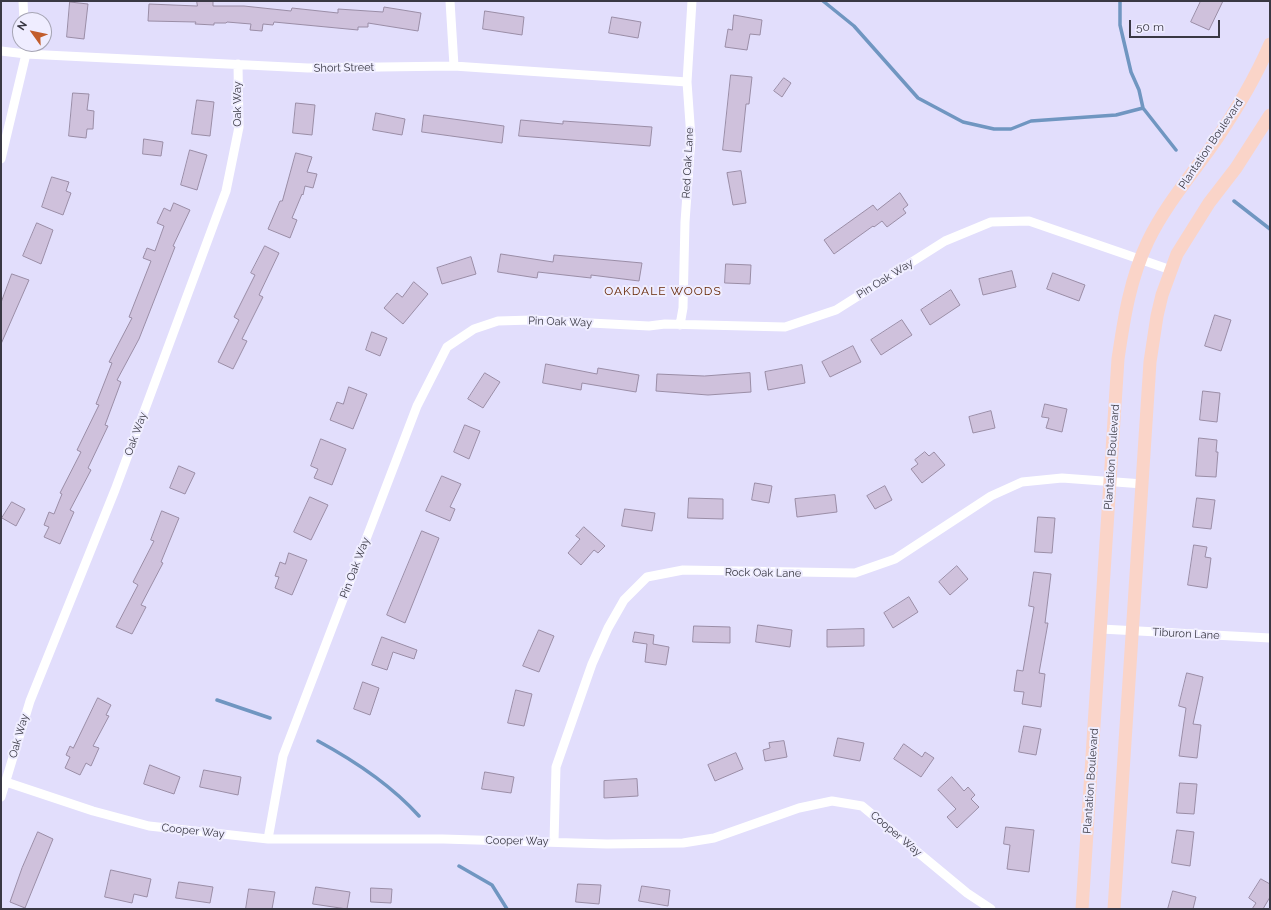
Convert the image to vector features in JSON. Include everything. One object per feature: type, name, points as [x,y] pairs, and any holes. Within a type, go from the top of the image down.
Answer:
[{"type":"street","points":[[23,1],[24,12]]},
{"type":"street","points":[[450,1],[454,66]]},
{"type":"street","name":"Red Oak Lane","points":[[680,325],[683,308],[684,222],[691,138],[687,82],[692,1]]},
{"type":"street","name":"Plantation Boulevard","points":[[1082,909],[1118,359],[1125,310],[1141,259],[1159,221],[1243,98],[1270,44]]},
{"type":"street","name":"Short Street","points":[[1,51],[26,54],[308,68],[454,66],[687,82]]},
{"type":"street","points":[[1,159],[26,54]]},
{"type":"street","name":"Oak Way","points":[[1,797],[30,701],[115,490],[226,191],[239,127],[238,64]]},
{"type":"street","points":[[1114,909],[1150,362],[1157,316],[1171,270],[1186,238],[1270,115]]},
{"type":"street","name":"Pin Oak Way","points":[[268,839],[283,756],[417,406],[446,347],[474,328],[498,321],[532,320],[649,326],[680,325],[785,327],[836,310],[945,241],[991,222],[1029,221],[1171,270]]},
{"type":"street","name":"Rock Oak Lane","points":[[554,842],[556,768],[592,664],[608,628],[624,600],[647,577],[683,570],[855,573],[895,559],[991,496],[1022,482],[1062,478],[1143,484]]},
{"type":"street","name":"Tiburon Lane","points":[[1101,629],[1270,638]]},
{"type":"street","name":"Cooper Way","points":[[6,782],[93,811],[149,826],[268,839],[404,839],[608,844],[683,843],[714,838],[799,808],[832,801],[862,806],[967,893],[992,909]]},
{"type":"building","points":[[197,1],[213,1],[213,6],[244,6],[291,11],[292,8],[338,13],[338,9],[383,12],[384,7],[421,13],[418,31],[368,23],[368,27],[358,27],[358,30],[274,22],[273,25],[263,24],[262,31],[250,30],[251,24],[227,22],[214,23],[214,25],[195,24],[196,22],[148,21],[149,4],[197,6]]},
{"type":"building","points":[[1201,1],[1223,1],[1209,30],[1191,22]]},
{"type":"building","points":[[70,2],[88,4],[84,39],[67,37]]},
{"type":"building","points":[[485,11],[524,17],[522,35],[483,29]]},
{"type":"building","points":[[734,15],[762,20],[760,35],[750,34],[747,50],[725,47],[728,29],[732,30]]},
{"type":"building","points":[[612,17],[641,22],[638,38],[609,33]]},
{"type":"building","points":[[731,75],[752,77],[749,104],[746,104],[741,152],[723,150]]},
{"type":"building","points":[[784,78],[791,83],[782,97],[774,91]]},
{"type":"building","points":[[73,93],[89,94],[87,110],[94,111],[93,129],[87,129],[86,138],[69,136]]},
{"type":"building","points":[[197,100],[214,102],[210,136],[192,134]]},
{"type":"building","points":[[296,103],[315,105],[312,135],[293,133]]},
{"type":"building","points":[[376,113],[405,119],[402,135],[373,130]]},
{"type":"building","points":[[424,115],[504,126],[502,143],[422,132]]},
{"type":"building","points":[[521,120],[563,124],[563,121],[652,127],[650,146],[519,136]]},
{"type":"building","points":[[144,139],[163,142],[161,156],[143,154]]},
{"type":"building","points":[[190,150],[207,155],[197,190],[181,185]]},
{"type":"building","points":[[296,153],[312,157],[307,172],[317,174],[313,188],[305,186],[303,195],[302,194],[292,218],[297,220],[290,238],[268,229],[280,201],[282,201]]},
{"type":"building","points":[[741,171],[746,203],[733,205],[727,173]]},
{"type":"building","points":[[52,177],[69,182],[66,191],[71,193],[63,215],[42,207]]},
{"type":"building","points":[[900,193],[908,205],[903,209],[906,213],[887,227],[882,221],[874,227],[873,226],[834,254],[824,240],[873,205],[877,210]]},
{"type":"building","points":[[174,203],[190,210],[173,246],[175,247],[139,339],[117,380],[121,382],[105,425],[108,426],[88,468],[91,470],[70,510],[74,512],[60,544],[44,537],[49,527],[44,525],[49,512],[54,514],[62,494],[60,493],[81,452],[77,450],[99,405],[96,404],[112,363],[109,362],[132,318],[129,317],[151,261],[143,258],[147,248],[155,251],[164,226],[157,223],[164,208],[170,211]]},
{"type":"building","points":[[37,223],[53,230],[41,264],[23,256]]},
{"type":"building","points":[[265,246],[279,253],[259,295],[263,297],[242,339],[247,341],[233,369],[218,362],[239,320],[234,317],[255,275],[251,273]]},
{"type":"building","points":[[501,254],[553,262],[554,255],[642,263],[639,281],[591,275],[591,278],[538,272],[537,278],[498,272]]},
{"type":"building","points":[[471,257],[476,274],[442,284],[437,268]]},
{"type":"building","points":[[726,264],[751,265],[750,284],[725,283]]},
{"type":"building","points":[[1012,271],[1016,287],[983,295],[979,279]]},
{"type":"building","points":[[1053,273],[1085,285],[1079,301],[1047,289]]},
{"type":"building","points":[[12,274],[29,280],[1,344],[1,303]]},
{"type":"building","points":[[414,282],[428,294],[403,324],[384,308],[397,293],[402,297]]},
{"type":"building","points":[[951,290],[960,305],[930,325],[921,310]]},
{"type":"building","points":[[1215,315],[1231,320],[1221,351],[1205,346]]},
{"type":"building","points":[[902,320],[912,335],[881,355],[871,340]]},
{"type":"building","points":[[372,332],[387,338],[380,356],[366,350]]},
{"type":"building","points":[[853,346],[861,362],[830,377],[822,362]]},
{"type":"building","points":[[546,364],[597,374],[598,368],[639,375],[636,392],[582,383],[581,390],[543,383]]},
{"type":"building","points":[[802,365],[805,383],[768,390],[765,372]]},
{"type":"building","points":[[485,373],[500,382],[483,408],[468,399]]},
{"type":"building","points":[[750,373],[751,392],[708,395],[656,391],[657,374],[704,376]]},
{"type":"building","points":[[349,387],[367,394],[353,429],[330,420],[337,402],[343,404]]},
{"type":"building","points":[[1203,391],[1220,393],[1217,422],[1200,420]]},
{"type":"building","points":[[1045,404],[1067,409],[1062,432],[1046,428],[1049,418],[1042,417]]},
{"type":"building","points":[[991,411],[995,428],[973,433],[969,417]]},
{"type":"building","points":[[465,425],[480,431],[469,459],[454,452]]},
{"type":"building","points":[[1199,438],[1217,440],[1216,452],[1218,452],[1216,477],[1196,476]]},
{"type":"building","points":[[321,439],[346,449],[332,485],[314,478],[318,469],[311,466]]},
{"type":"building","points":[[925,452],[929,456],[934,452],[945,465],[922,483],[911,469],[918,464],[915,460]]},
{"type":"building","points":[[179,466],[195,473],[185,494],[170,488]]},
{"type":"building","points":[[442,476],[461,484],[450,507],[455,509],[450,521],[426,511]]},
{"type":"building","points":[[755,483],[772,486],[769,503],[752,500]]},
{"type":"building","points":[[885,486],[892,500],[875,509],[867,496]]},
{"type":"building","points":[[835,495],[837,512],[797,517],[795,499]]},
{"type":"building","points":[[310,497],[328,505],[311,540],[294,532]]},
{"type":"building","points":[[689,498],[723,499],[723,519],[688,518]]},
{"type":"building","points":[[1197,498],[1215,500],[1211,529],[1193,527]]},
{"type":"building","points":[[12,502],[25,509],[16,526],[2,518]]},
{"type":"building","points":[[625,509],[655,513],[652,531],[622,526]]},
{"type":"building","points":[[162,511],[179,518],[161,562],[163,563],[141,605],[146,607],[132,634],[116,627],[138,585],[133,582],[154,541],[151,540]]},
{"type":"building","points":[[1038,517],[1055,518],[1052,553],[1035,552]]},
{"type":"building","points":[[584,527],[605,546],[598,553],[594,550],[581,565],[568,553],[580,539],[576,536]]},
{"type":"building","points":[[422,531],[439,538],[405,623],[387,615]]},
{"type":"building","points":[[1194,545],[1207,547],[1205,557],[1211,558],[1207,588],[1188,585]]},
{"type":"building","points":[[289,553],[307,560],[292,595],[275,588],[279,577],[275,576],[280,562],[285,564]]},
{"type":"building","points":[[957,566],[968,579],[950,595],[939,582]]},
{"type":"building","points":[[1034,572],[1051,574],[1045,623],[1048,623],[1039,673],[1045,674],[1041,707],[1022,704],[1024,692],[1014,691],[1017,670],[1023,671],[1034,607],[1029,606]]},
{"type":"building","points":[[909,597],[918,612],[893,628],[884,613]]},
{"type":"building","points":[[758,625],[792,630],[790,647],[756,642]]},
{"type":"building","points":[[694,626],[730,627],[730,643],[693,642]]},
{"type":"building","points":[[864,629],[864,646],[827,647],[827,630]]},
{"type":"building","points":[[539,630],[554,636],[539,672],[523,666]]},
{"type":"building","points":[[635,632],[654,635],[653,644],[669,647],[666,665],[645,662],[647,644],[633,642]]},
{"type":"building","points":[[382,637],[417,650],[414,659],[393,652],[387,670],[372,665]]},
{"type":"building","points":[[1187,673],[1203,677],[1193,724],[1201,725],[1197,758],[1179,756],[1186,708],[1179,706]]},
{"type":"building","points":[[363,682],[379,688],[370,715],[354,709]]},
{"type":"building","points":[[516,690],[532,694],[524,726],[508,723]]},
{"type":"building","points":[[98,698],[111,705],[106,715],[109,716],[93,746],[99,748],[91,766],[86,763],[80,775],[65,768],[70,757],[66,755],[70,746],[73,748]]},
{"type":"building","points":[[1024,726],[1041,729],[1036,755],[1019,752]]},
{"type":"building","points":[[838,738],[864,743],[860,761],[834,756]]},
{"type":"building","points":[[784,741],[787,757],[765,761],[763,750],[770,748],[769,743]]},
{"type":"building","points":[[904,744],[922,757],[925,752],[934,758],[921,777],[894,759]]},
{"type":"building","points":[[736,753],[743,769],[715,781],[708,765]]},
{"type":"building","points":[[150,765],[180,777],[174,794],[144,784]]},
{"type":"building","points":[[204,770],[241,777],[238,795],[200,787]]},
{"type":"building","points":[[485,772],[514,777],[511,793],[482,789]]},
{"type":"building","points":[[952,777],[964,791],[968,787],[975,795],[971,799],[979,807],[957,828],[947,817],[956,809],[938,790]]},
{"type":"building","points":[[637,779],[638,796],[604,798],[604,781]]},
{"type":"building","points":[[1180,783],[1197,784],[1194,814],[1177,813]]},
{"type":"building","points":[[1006,827],[1034,830],[1029,872],[1007,869],[1010,845],[1004,844]]},
{"type":"building","points":[[1177,830],[1194,832],[1190,866],[1172,863]]},
{"type":"building","points":[[38,832],[53,839],[25,908],[10,902],[22,868]]},
{"type":"building","points":[[111,870],[151,879],[147,897],[134,894],[132,903],[105,897]]},
{"type":"building","points":[[1261,879],[1270,884],[1270,897],[1263,909],[1252,909],[1256,903],[1249,898]]},
{"type":"building","points":[[179,882],[213,887],[210,903],[176,898]]},
{"type":"building","points":[[578,884],[601,885],[599,904],[576,902]]},
{"type":"building","points":[[642,886],[670,890],[668,906],[639,901]]},
{"type":"building","points":[[316,887],[350,892],[347,909],[313,904]]},
{"type":"building","points":[[371,888],[392,889],[391,903],[371,902]]},
{"type":"building","points":[[249,889],[275,892],[272,909],[246,909]]},
{"type":"building","points":[[1173,891],[1196,897],[1193,909],[1168,909]]},
{"type":"waterway","points":[[823,1],[854,26],[918,98],[963,122],[994,129],[1011,129],[1031,121],[1116,115],[1143,108]]},
{"type":"waterway","points":[[1120,1],[1120,25],[1131,72],[1139,90],[1143,108],[1176,150]]},
{"type":"waterway","points":[[1234,201],[1270,229]]},
{"type":"waterway","points":[[217,700],[270,718]]},
{"type":"waterway","points":[[318,741],[372,774],[397,794],[419,816]]},
{"type":"waterway","points":[[459,866],[492,885],[507,909]]},
{"type":"district","name":"OAKDALE WOODS","points":[[663,291]]}]
